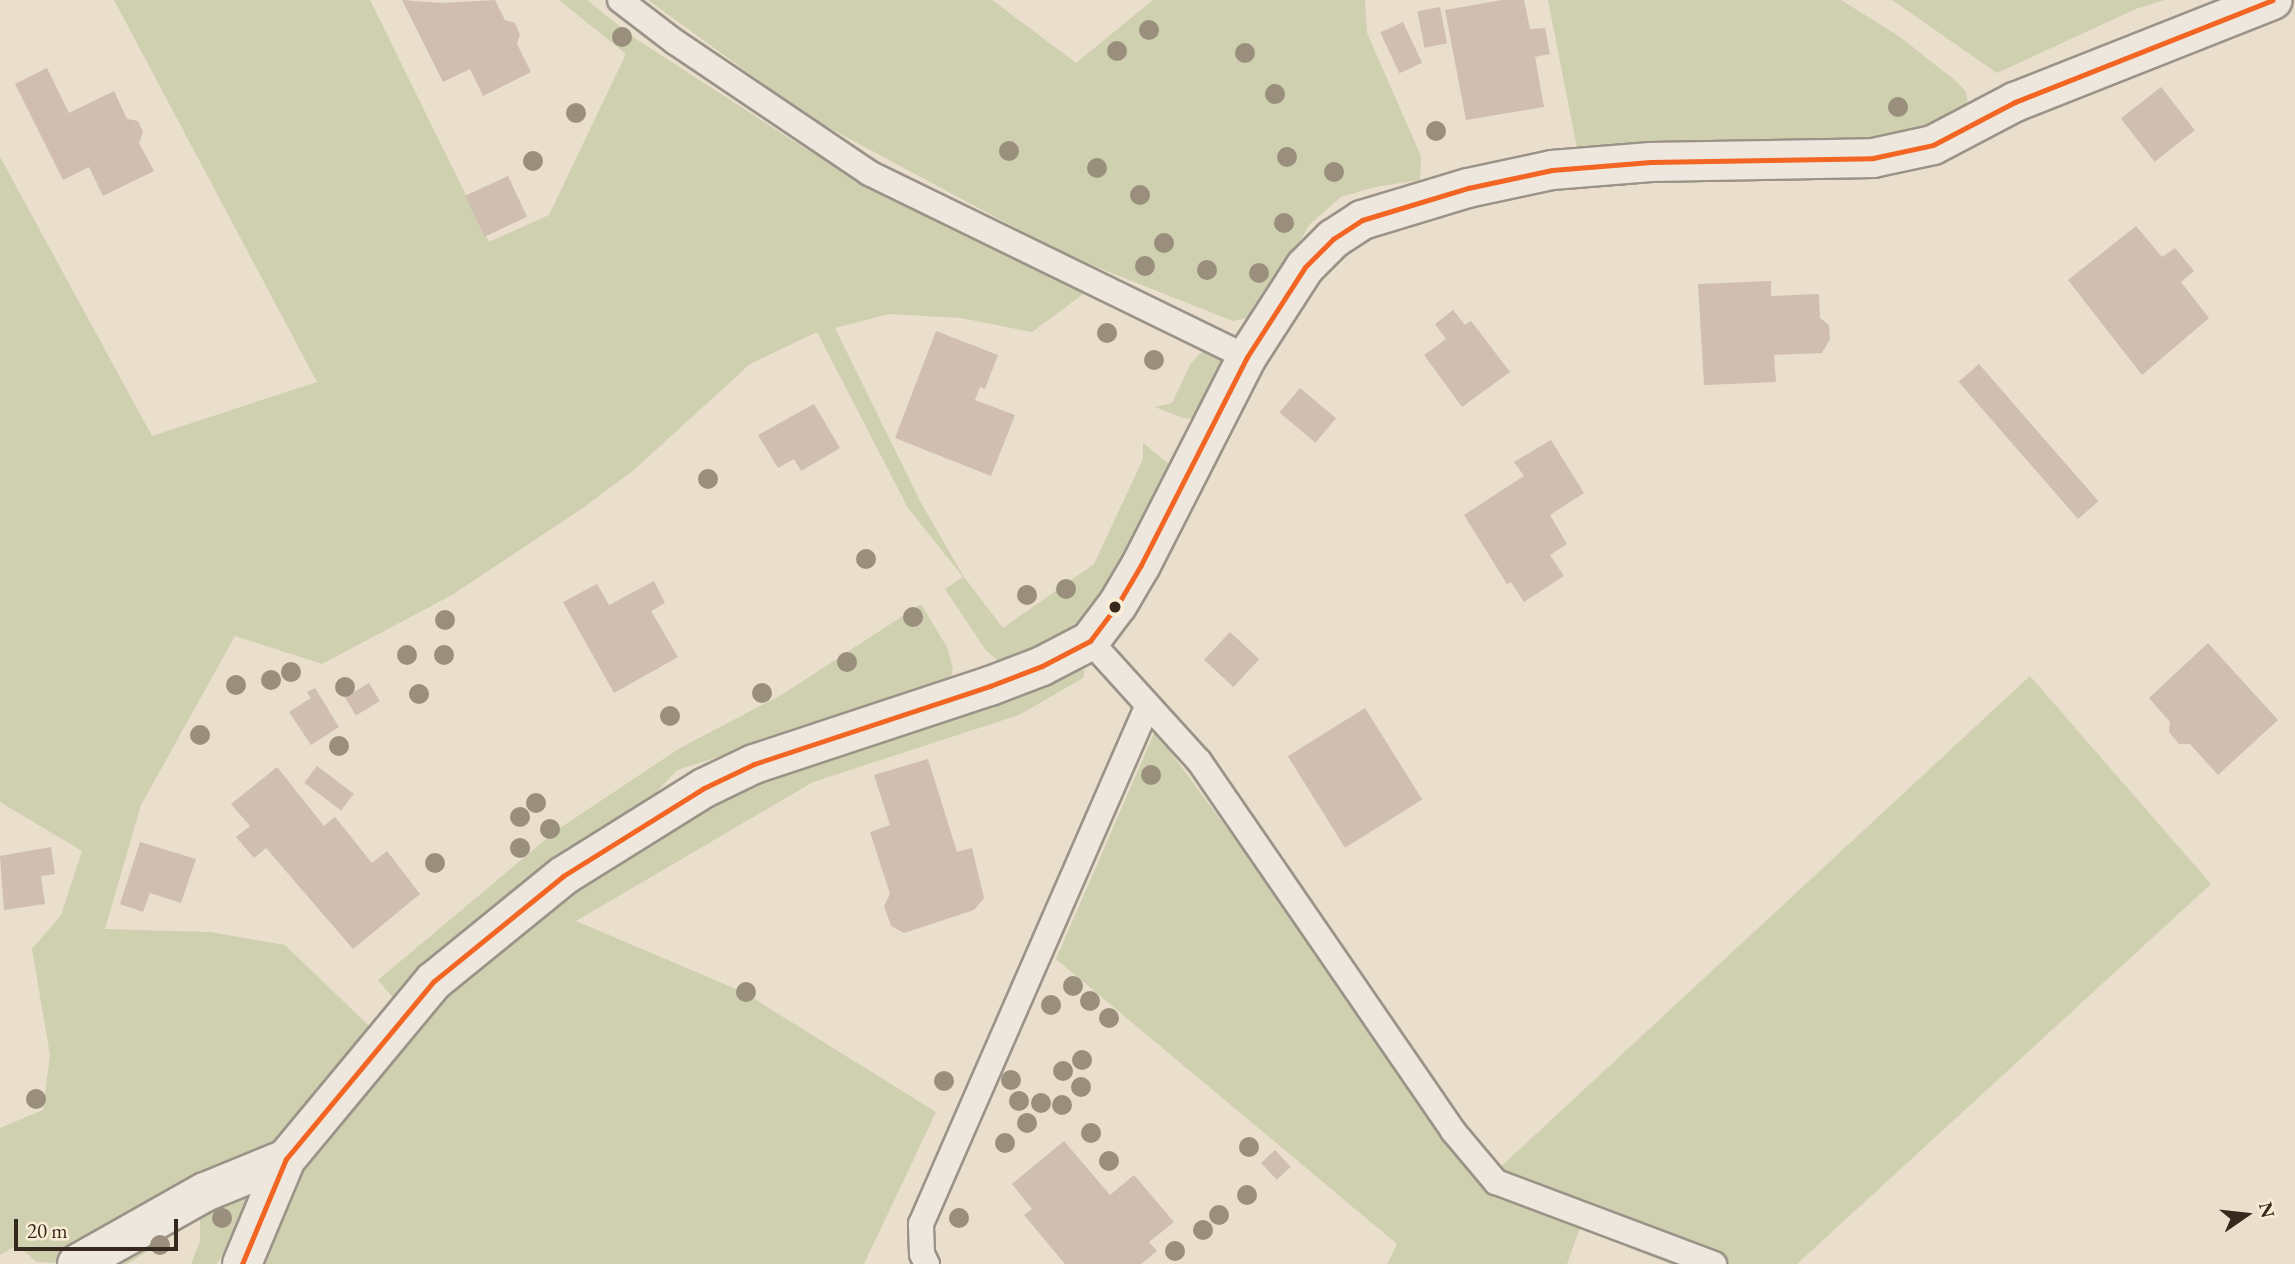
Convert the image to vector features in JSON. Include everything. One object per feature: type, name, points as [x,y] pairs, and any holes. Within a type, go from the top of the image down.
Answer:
[{"type":"street","points":[[242,1264],[286,1159],[434,981],[563,876],[704,788],[754,764],[990,687],[1041,666],[1090,641],[1118,604],[1141,565],[1247,357],[1305,267],[1333,239],[1362,220],[1468,188],[1552,170],[1651,162],[1872,158],[1933,145],[2015,102],[2273,0]]},
{"type":"street","points":[[77,1264],[205,1192],[286,1159]]},
{"type":"lane","points":[[620,0],[675,42],[869,173],[1247,357]]},
{"type":"lane","points":[[1090,641],[1199,761],[1453,1131],[1496,1182],[1714,1264]]},
{"type":"lane","points":[[927,1264],[922,1254],[920,1224],[1148,705]]},
{"type":"green space","points":[[114,0],[370,0],[489,242],[549,215],[626,54],[559,0],[587,0],[636,39],[803,147],[916,210],[1090,289],[1032,332],[961,318],[889,314],[835,328],[920,501],[964,577],[1003,628],[1094,564],[1143,459],[1143,443],[1174,468],[1107,590],[1077,623],[1049,643],[1011,660],[998,661],[985,649],[945,589],[963,577],[908,508],[817,332],[750,364],[635,469],[580,510],[452,595],[322,664],[235,636],[141,805],[105,929],[210,932],[285,945],[393,1049],[446,990],[559,900],[726,794],[1076,667],[1085,671],[1083,678],[1019,715],[813,782],[576,921],[743,992],[936,1112],[864,1264],[260,1264],[302,1166],[276,1140],[262,1153],[62,1263],[37,1262],[17,1245],[0,1255],[0,1128],[43,1110],[50,1055],[32,949],[61,915],[82,851],[0,802],[0,157],[152,436],[317,382]]},
{"type":"green space","points":[[648,0],[992,0],[1076,63],[1153,0],[1365,0],[1367,33],[1421,156],[1420,180],[1375,187],[1341,197],[1310,224],[1255,316],[1233,321],[1066,255],[809,117]]},
{"type":"green space","points":[[1548,0],[1841,0],[1900,37],[1957,82],[1966,92],[1968,104],[1957,113],[1910,131],[1862,141],[1577,148]]},
{"type":"green space","points":[[1892,0],[2165,0],[2138,8],[1997,73]]},
{"type":"green space","points":[[1208,346],[1227,366],[1200,419],[1183,418],[1155,407],[1172,403],[1191,363]]},
{"type":"green space","points":[[921,604],[947,647],[953,669],[949,684],[677,770],[650,799],[601,829],[593,841],[427,967],[394,999],[378,980],[557,830],[680,748],[783,694]]},
{"type":"green space","points":[[2030,676],[2211,884],[1797,1264],[1670,1264],[1580,1228],[1567,1264],[1387,1264],[1397,1244],[1056,959],[1155,731],[1340,981],[1480,1186]]},
{"type":"green space","points":[[249,1183],[253,1195],[217,1264],[191,1264],[200,1241],[200,1219],[127,1264],[94,1264]]},
{"type":"building","points":[[402,0],[441,3],[495,0],[505,20],[515,23],[520,35],[517,44],[531,72],[483,96],[470,69],[443,82]]},
{"type":"building","points":[[1502,0],[1524,0],[1530,29],[1545,28],[1550,54],[1535,57],[1544,107],[1466,120],[1445,10]]},
{"type":"building","points":[[1440,7],[1447,43],[1424,48],[1417,11]]},
{"type":"building","points":[[1403,22],[1422,63],[1399,73],[1380,33]]},
{"type":"building","points":[[47,68],[69,113],[114,91],[127,119],[138,121],[143,132],[139,143],[154,171],[103,196],[89,167],[63,180],[15,84]]},
{"type":"building","points":[[2161,87],[2195,130],[2155,162],[2121,118]]},
{"type":"building","points":[[508,176],[527,217],[484,237],[465,196]]},
{"type":"building","points":[[2136,226],[2162,257],[2175,248],[2194,271],[2181,282],[2209,318],[2142,375],[2068,280]]},
{"type":"building","points":[[1771,281],[1771,296],[1819,294],[1820,318],[1829,325],[1830,339],[1822,353],[1774,355],[1776,382],[1704,385],[1698,284]]},
{"type":"building","points":[[1453,310],[1465,325],[1471,321],[1510,372],[1462,407],[1424,355],[1446,339],[1435,324]]},
{"type":"building","points":[[936,331],[998,355],[985,389],[980,387],[975,400],[1015,415],[991,476],[895,438]]},
{"type":"building","points":[[1979,364],[2098,501],[2078,519],[1959,382]]},
{"type":"building","points":[[1300,388],[1336,418],[1315,443],[1279,413]]},
{"type":"building","points":[[814,404],[840,448],[801,471],[794,459],[778,468],[758,435]]},
{"type":"building","points":[[1551,440],[1584,493],[1550,515],[1567,544],[1550,555],[1564,576],[1524,602],[1511,582],[1507,584],[1464,515],[1524,476],[1514,462]]},
{"type":"building","points":[[654,581],[665,603],[651,611],[678,657],[614,693],[563,602],[597,584],[609,605]]},
{"type":"building","points":[[1230,632],[1259,659],[1233,687],[1204,660]]},
{"type":"building","points":[[2208,643],[2278,720],[2218,775],[2190,744],[2179,744],[2169,732],[2170,722],[2149,698]]},
{"type":"building","points":[[369,683],[380,701],[356,715],[345,697]]},
{"type":"building","points":[[315,688],[339,727],[311,745],[289,712],[311,698],[307,692]]},
{"type":"building","points":[[1365,708],[1422,800],[1345,848],[1288,756]]},
{"type":"building","points":[[928,759],[957,852],[972,848],[984,898],[974,910],[904,933],[891,926],[884,906],[890,894],[870,832],[890,825],[874,775]]},
{"type":"building","points":[[317,766],[354,794],[341,810],[304,783]]},
{"type":"building","points":[[277,767],[324,826],[335,817],[372,863],[387,851],[420,894],[353,949],[266,848],[254,858],[236,837],[250,826],[231,804]]},
{"type":"building","points":[[140,842],[196,859],[181,903],[150,893],[143,912],[120,904]]},
{"type":"building","points":[[51,847],[55,874],[41,876],[45,904],[4,910],[0,856]]},
{"type":"building","points":[[1064,1141],[1110,1195],[1134,1175],[1174,1222],[1149,1242],[1157,1251],[1141,1264],[1065,1264],[1024,1215],[1032,1209],[1012,1184]]},
{"type":"building","points":[[1275,1150],[1291,1167],[1277,1180],[1261,1163]]},
{"type":"transit line","points":[[242,1264],[286,1159],[434,981],[563,876],[704,788],[754,764],[990,686],[1042,666],[1090,641],[1118,604],[1141,565],[1247,357],[1305,267],[1333,239],[1362,220],[1468,188],[1552,170],[1651,162],[1873,158],[1933,145],[2015,102],[2273,0]]}]
